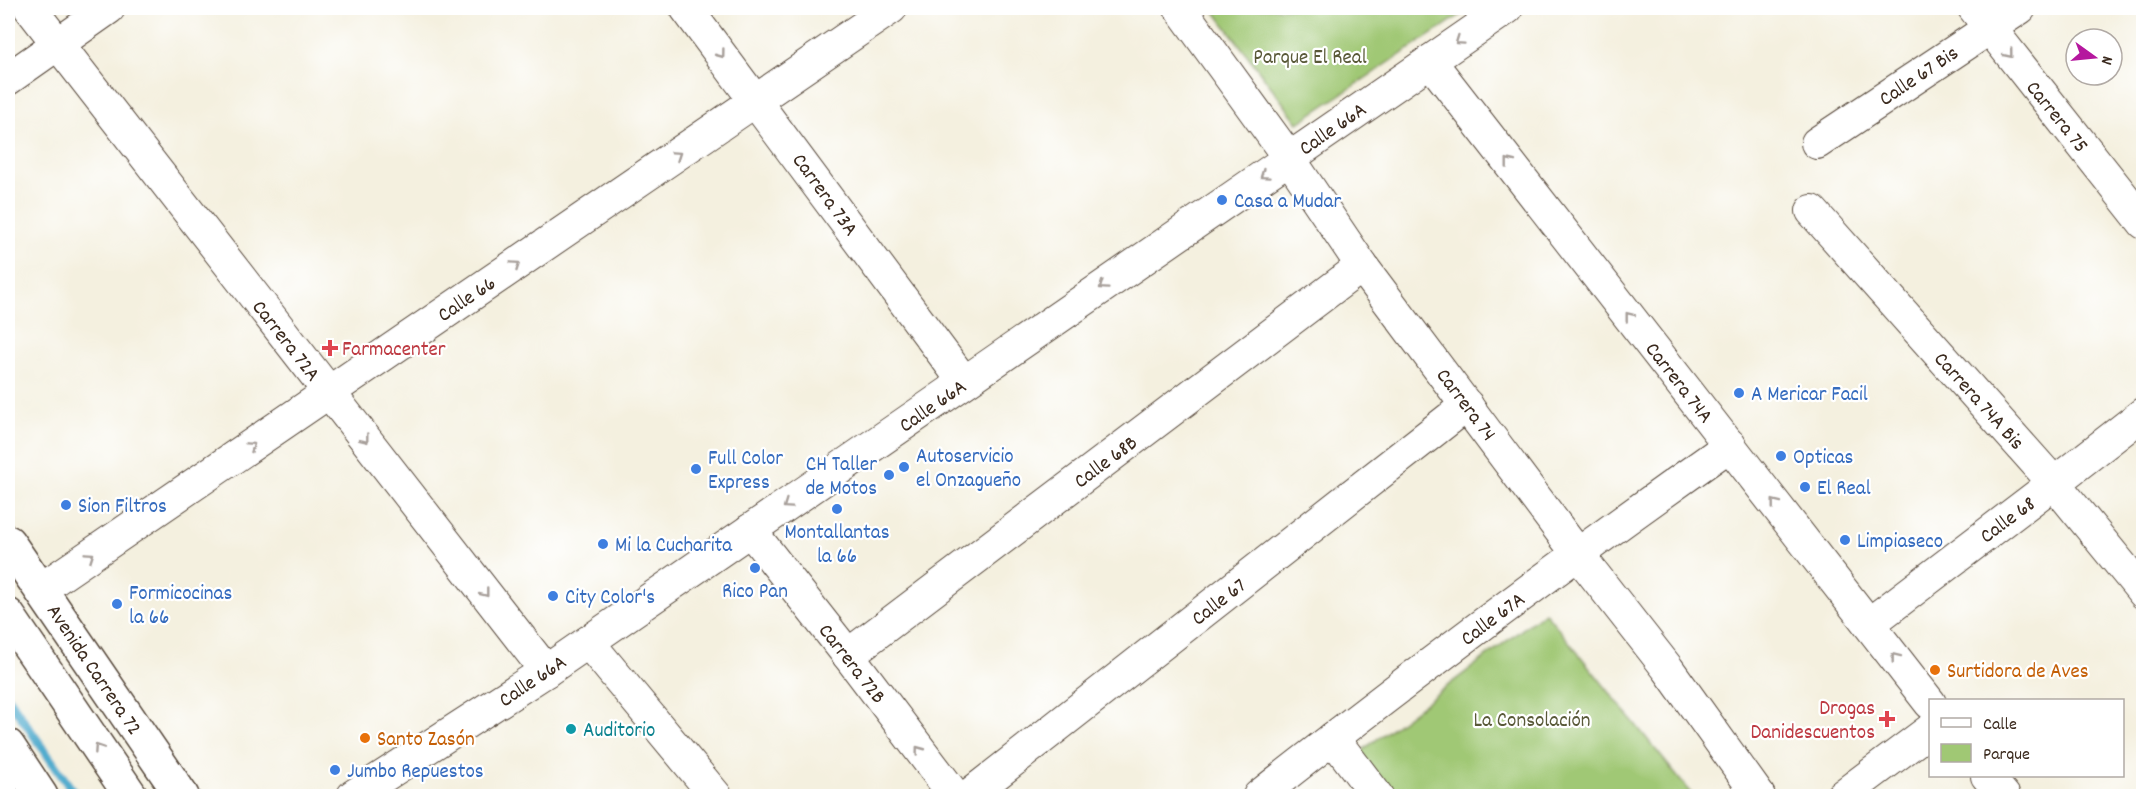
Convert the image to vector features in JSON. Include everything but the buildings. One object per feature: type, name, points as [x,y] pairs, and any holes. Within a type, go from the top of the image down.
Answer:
[{"type":"highway","name":"Avenida Carrera 72","points":[[8,542],[182,796]]},
{"type":"highway","name":"Avenida Carrera 72","points":[[8,615],[131,796]]},
{"type":"highway","points":[[8,746],[41,796]]},
{"type":"street","name":"Carrera 72A","points":[[30,8],[546,671]]},
{"type":"street","points":[[8,79],[109,8]]},
{"type":"street","name":"Carrera 73A","points":[[686,8],[964,382]]},
{"type":"street","name":"Calle 66","points":[[42,589],[891,8]]},
{"type":"street","name":"Carrera 74","points":[[1180,8],[1289,158],[1362,266],[1577,553],[1668,669],[1759,796]]},
{"type":"street","name":"Calle 66A","points":[[353,796],[546,671],[1507,8]]},
{"type":"street","name":"Calle 67 Bis","points":[[1816,143],[1981,18],[2020,8]]},
{"type":"street","name":"Carrera 75","points":[[1981,18],[2144,223]]},
{"type":"street","name":"Carrera 74A","points":[[1430,61],[1929,702]]},
{"type":"street","name":"Carrera 74A Bis","points":[[1812,211],[2054,483],[2144,593]]},
{"type":"street","name":"Calle 68B","points":[[848,655],[1362,266]]},
{"type":"street","name":"Calle 67","points":[[968,796],[1467,405]]},
{"type":"street","name":"Calle 68","points":[[1869,624],[2144,413]]},
{"type":"street","name":"Calle 67A","points":[[1259,796],[1577,553],[1730,445]]},
{"type":"street","name":"Carrera 72B","points":[[750,530],[955,796]]},
{"type":"street","points":[[588,642],[716,796]]},
{"type":"street","points":[[1842,796],[1929,731]]},
{"type":"street","points":[[1333,738],[1377,796]]},
{"type":"street","points":[[1988,777],[2004,796]]},
{"type":"green space","name":"Parque El Real","points":[[1212,8],[1471,8],[1298,123]]},
{"type":"green space","name":"La Consolación","points":[[1545,612],[1693,796],[1384,796],[1355,756]]},
{"type":"waterway","points":[[8,698],[76,796]]},
{"type":"place","name":"Casa a Mudar","points":[[1222,200]]},
{"type":"place","name":"Farmacenter","points":[[330,348]]},
{"type":"place","name":"A Mericar Facil","points":[[1739,393]]},
{"type":"place","name":"Opticas","points":[[1781,456]]},
{"type":"place","name":"Autoservicio el Onzagueño","points":[[904,467]]},
{"type":"place","name":"Full Color Express","points":[[696,469]]},
{"type":"place","name":"CH Taller de Motos","points":[[889,475]]},
{"type":"place","name":"El Real","points":[[1805,487]]},
{"type":"place","name":"Sion Filtros","points":[[66,505]]},
{"type":"place","name":"Montallantas la 66","points":[[837,509]]},
{"type":"place","name":"Limpiaseco","points":[[1845,540]]},
{"type":"place","name":"Mi la Cucharita","points":[[603,544]]},
{"type":"place","name":"Rico Pan","points":[[755,568]]},
{"type":"place","name":"City Color's","points":[[553,596]]},
{"type":"place","name":"Formicocinas la 66","points":[[117,604]]},
{"type":"place","name":"Surtidora de Aves","points":[[1935,670]]},
{"type":"place","name":"Drogas Danidescuentos","points":[[1887,719]]},
{"type":"place","name":"Auditorio","points":[[571,729]]},
{"type":"place","name":"Santo Zasón","points":[[365,738]]},
{"type":"place","name":"Jumbo Repuestos","points":[[335,770]]}]
